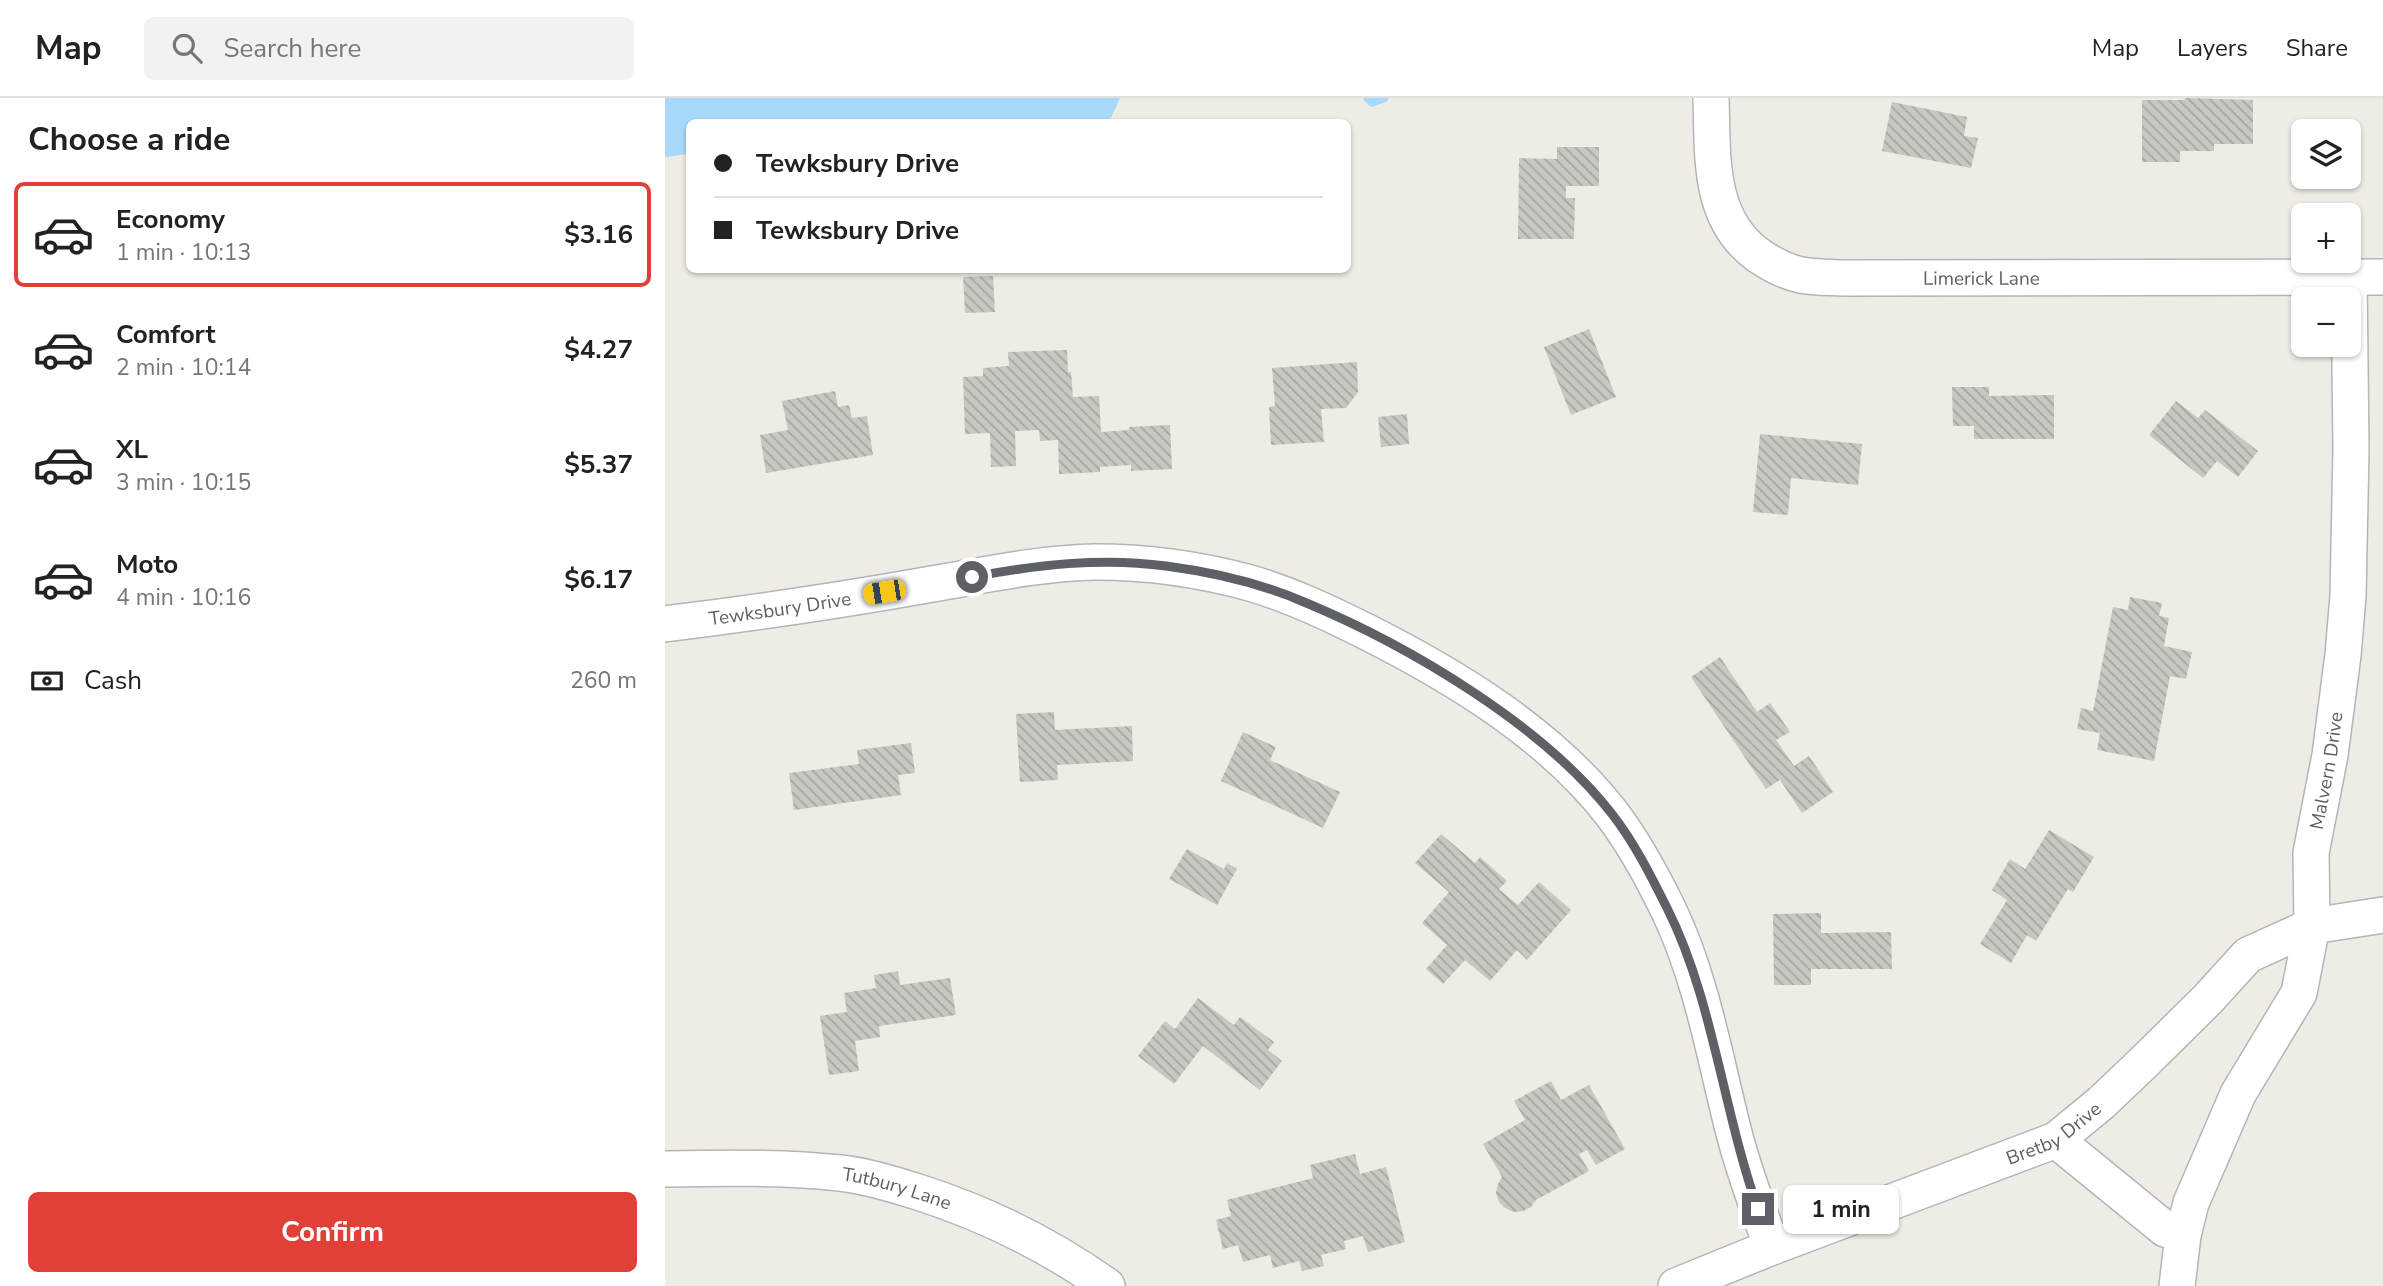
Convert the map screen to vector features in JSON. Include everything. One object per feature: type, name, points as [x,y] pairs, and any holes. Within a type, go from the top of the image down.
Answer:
[{"type":"street","name":"Limerick Lane","points":[[1711,98],[1715,181],[1724,215],[1745,245],[1771,264],[1801,275],[1844,278],[2366,277]]},
{"type":"street","name":"Malvern Drive","points":[[2177,1286],[2183,1235],[2191,1203],[2238,1094],[2298,993],[2312,926],[2311,853],[2334,730],[2343,654],[2351,450],[2366,277]]},
{"type":"street","name":"Tewksbury Drive","points":[[665,624],[1053,565],[1127,563],[1201,571],[1253,584],[1303,601],[1407,653],[1490,705],[1544,745],[1581,779],[1613,815],[1644,863],[1682,938],[1697,985],[1736,1138],[1772,1247]]},
{"type":"street","name":"Bretby Drive","points":[[1676,1286],[2056,1140],[2120,1085],[2207,1000],[2248,955],[2312,926],[2383,915]]},
{"type":"street","points":[[2056,1140],[2165,1229],[2183,1235]]},
{"type":"street","name":"Tutbury Lane","points":[[665,1169],[810,1171],[871,1178],[959,1205],[1010,1227],[1048,1246],[1107,1286]]},
{"type":"water","points":[[665,98],[1120,98],[1110,119],[686,119],[686,154],[665,157]]},
{"type":"building","points":[[2142,100],[2253,100],[2253,144],[2214,144],[2214,151],[2180,151],[2180,162],[2142,162]]},
{"type":"building","points":[[1892,102],[1967,117],[1964,136],[1978,138],[1971,168],[1882,151]]},
{"type":"building","points":[[1557,147],[1599,147],[1599,186],[1566,186],[1566,198],[1575,198],[1574,239],[1518,239],[1519,158],[1557,159]]},
{"type":"building","points":[[993,276],[995,312],[965,313],[963,277]]},
{"type":"building","points":[[1589,329],[1616,397],[1571,415],[1544,347]]},
{"type":"building","points":[[1067,350],[1073,397],[1099,396],[1101,432],[1129,430],[1129,427],[1170,425],[1172,469],[1131,471],[1131,465],[1100,467],[1100,472],[1059,474],[1058,440],[1040,441],[1039,430],[1015,431],[1016,466],[991,467],[990,433],[965,434],[963,377],[983,376],[983,368],[1009,366],[1008,352]]},
{"type":"building","points":[[1357,362],[1358,392],[1346,408],[1321,409],[1324,442],[1271,445],[1269,407],[1275,406],[1272,368]]},
{"type":"building","points":[[1952,387],[1989,387],[1989,396],[2054,395],[2054,439],[1974,439],[1974,426],[1953,426]]},
{"type":"building","points":[[835,391],[838,407],[849,405],[852,418],[867,416],[873,455],[766,473],[760,435],[788,430],[782,401]]},
{"type":"building","points":[[2176,401],[2198,418],[2205,410],[2258,451],[2238,477],[2217,461],[2203,478],[2149,435]]},
{"type":"building","points":[[1407,414],[1409,444],[1381,447],[1378,417]]},
{"type":"building","points":[[1760,434],[1862,444],[1858,485],[1791,478],[1788,515],[1753,512]]},
{"type":"building","points":[[2130,597],[2162,603],[2159,616],[2169,618],[2164,646],[2192,652],[2186,679],[2170,676],[2154,761],[2097,750],[2100,733],[2077,729],[2081,708],[2093,711],[2113,607],[2128,610]]},
{"type":"building","points":[[1720,657],[1757,712],[1770,703],[1790,732],[1776,740],[1794,766],[1809,756],[1833,792],[1802,813],[1780,780],[1766,789],[1691,677]]},
{"type":"building","points":[[1054,712],[1055,730],[1132,726],[1133,761],[1057,765],[1058,780],[1020,782],[1016,714]]},
{"type":"building","points":[[1243,732],[1276,747],[1270,760],[1340,792],[1323,828],[1221,781]]},
{"type":"building","points":[[911,743],[915,773],[898,775],[901,795],[794,810],[789,773],[859,764],[857,750]]},
{"type":"building","points":[[2049,830],[2094,857],[2073,892],[2068,889],[2036,941],[2027,935],[2011,963],[1980,944],[2007,900],[1992,890],[2010,859],[2025,869]]},
{"type":"building","points":[[1441,834],[1475,863],[1480,857],[1507,881],[1499,889],[1518,905],[1539,882],[1571,910],[1527,960],[1517,950],[1490,981],[1465,960],[1443,984],[1426,969],[1447,945],[1422,923],[1449,892],[1415,863]]},
{"type":"building","points":[[1187,849],[1224,869],[1227,863],[1237,869],[1217,905],[1169,879]]},
{"type":"building","points":[[1821,913],[1821,933],[1891,932],[1892,969],[1811,969],[1811,985],[1774,985],[1773,914]]},
{"type":"building","points":[[898,971],[900,985],[950,978],[956,1015],[879,1026],[880,1037],[855,1041],[859,1071],[829,1075],[820,1016],[847,1012],[844,993],[876,988],[874,975]]},
{"type":"building","points":[[1198,998],[1234,1025],[1240,1017],[1274,1042],[1268,1050],[1282,1061],[1260,1090],[1203,1046],[1174,1084],[1138,1056],[1165,1021],[1175,1029]]},
{"type":"building","points":[[1551,1081],[1561,1100],[1589,1085],[1625,1149],[1596,1165],[1587,1150],[1579,1154],[1589,1171],[1536,1200],[1531,1207],[1514,1212],[1499,1202],[1496,1193],[1502,1177],[1483,1144],[1525,1120],[1514,1101]]},
{"type":"building","points":[[1355,1154],[1360,1174],[1386,1167],[1405,1242],[1368,1252],[1363,1236],[1344,1241],[1346,1249],[1321,1255],[1324,1266],[1302,1271],[1299,1261],[1273,1268],[1270,1255],[1243,1262],[1238,1245],[1223,1249],[1216,1220],[1231,1216],[1227,1200],[1313,1178],[1310,1165]]},
{"type":"waterway","points":[[1368,98],[1372,102],[1384,98]]},
{"type":"route","points":[[972,577],[1092,562],[1163,565],[1253,584],[1303,601],[1407,653],[1448,677],[1536,737],[1581,779],[1613,815],[1644,863],[1682,938],[1758,1209]]}]
